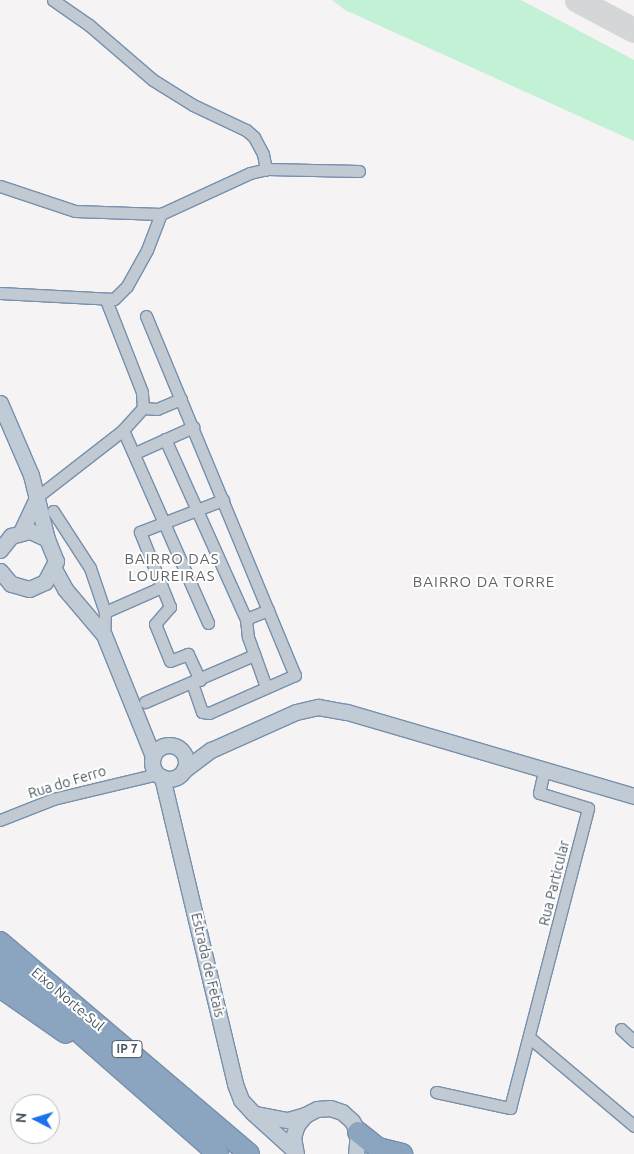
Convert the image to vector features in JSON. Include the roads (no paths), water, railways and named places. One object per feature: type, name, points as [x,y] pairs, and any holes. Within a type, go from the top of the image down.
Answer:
[{"type":"highway","name":"Eixo Norte-Sul","points":[[0,942],[249,1154]]},
{"type":"highway","points":[[0,963],[218,1154]]},
{"type":"highway","points":[[0,987],[129,1076]]},
{"type":"highway","points":[[358,1132],[378,1148],[402,1154]]},
{"type":"street","points":[[53,0],[90,26],[153,80],[193,105],[246,130],[254,136],[263,154],[266,170]]},
{"type":"street","points":[[0,186],[75,211],[161,214],[250,173],[266,170],[359,171]]},
{"type":"street","points":[[0,293],[106,300],[122,294],[147,250],[161,214]]},
{"type":"street","points":[[21,532],[37,497],[123,430],[143,408],[142,392],[106,300]]},
{"type":"street","points":[[146,316],[193,427],[295,675],[209,713],[202,712],[188,654],[170,661],[155,624],[170,607],[140,532],[223,500]]},
{"type":"street","points":[[143,408],[157,409],[181,399]]},
{"type":"street","points":[[0,403],[37,497],[47,539],[55,553],[54,569],[75,602]]},
{"type":"street","points":[[135,453],[193,427]]},
{"type":"street","points":[[123,430],[166,522],[208,623]]},
{"type":"street","points":[[165,440],[246,619],[254,654],[266,687]]},
{"type":"street","points":[[53,511],[90,568],[105,612],[104,635]]},
{"type":"street","points":[[2,543],[21,532],[30,531],[47,539]]},
{"type":"street","points":[[38,587],[54,569]]},
{"type":"street","points":[[0,571],[11,584],[20,588],[38,587],[75,602]]},
{"type":"street","points":[[105,612],[162,587]]},
{"type":"street","name":"Estrada de Fetais","points":[[75,602],[90,614],[104,635],[140,725],[154,770],[171,812],[235,1084],[241,1100],[295,1152]]},
{"type":"street","points":[[246,619],[268,610]]},
{"type":"street","points":[[145,702],[254,654]]},
{"type":"street","points":[[211,750],[174,746],[159,748],[154,770],[182,772],[211,750],[296,712],[318,707],[347,712],[544,772],[634,796]]},
{"type":"street","points":[[140,725],[174,746],[186,758],[182,772]]},
{"type":"street","name":"Rua do Ferro","points":[[0,820],[53,799],[154,770]]},
{"type":"street","name":"Estrada de Fetais","points":[[171,812],[182,772]]},
{"type":"street","name":"Rua Particular","points":[[436,1092],[510,1108],[530,1038],[588,808],[539,793],[544,772]]},
{"type":"street","points":[[621,1029],[634,1041]]},
{"type":"street","points":[[530,1038],[634,1126]]},
{"type":"street","points":[[253,1113],[288,1120],[305,1115],[316,1109],[330,1108],[342,1112],[358,1132],[356,1154]]},
{"type":"street","points":[[295,1152],[293,1137],[297,1125],[305,1115]]},
{"type":"district","name":"BAIRRO DAS LOUREIRAS","points":[[172,566]]},
{"type":"district","name":"BAIRRO DA TORRE","points":[[484,582]]}]
